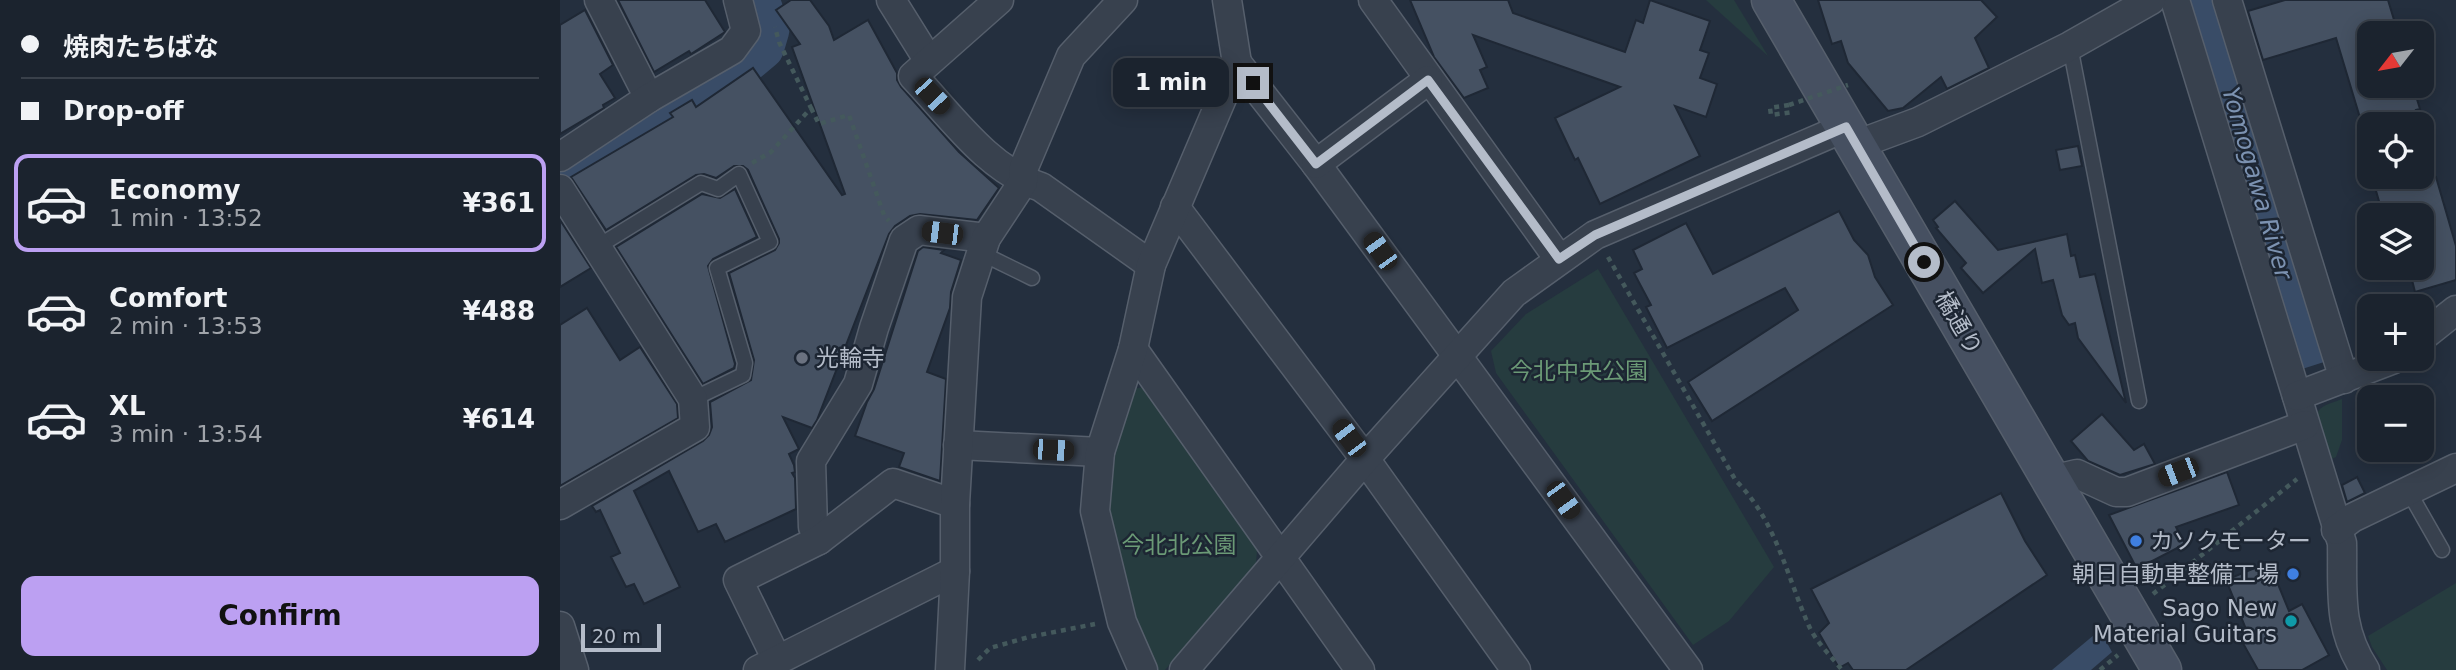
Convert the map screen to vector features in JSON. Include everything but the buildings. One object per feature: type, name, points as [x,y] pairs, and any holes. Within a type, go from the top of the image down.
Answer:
[{"type":"street","points":[[599,0],[649,98]]},
{"type":"street","points":[[560,157],[649,98],[732,50],[746,31],[738,0]]},
{"type":"street","points":[[891,0],[929,61]]},
{"type":"street","points":[[999,0],[914,76],[988,156],[1023,182],[1041,187],[1151,265]]},
{"type":"street","points":[[961,668],[955,571],[955,504],[967,297],[984,245],[1023,182],[1024,167],[1071,55],[1123,0]]},
{"type":"street","points":[[1227,0],[1237,63],[1316,164],[1688,670]]},
{"type":"street","points":[[1373,0],[1559,259]]},
{"type":"street","name":"橘通り","points":[[1771,0],[2162,670]]},
{"type":"street","points":[[1184,670],[1280,557],[1514,293],[1559,259],[1595,235],[1851,136],[1917,122],[2070,46],[2151,0]]},
{"type":"street","points":[[2175,0],[2317,463],[2343,524],[2343,622],[2355,655],[2365,670]]},
{"type":"street","points":[[2227,0],[2344,379]]},
{"type":"street","points":[[1143,670],[1121,618],[1095,511],[1100,452],[1133,349],[1151,265],[1237,63]]},
{"type":"street","points":[[1316,164],[1428,80]]},
{"type":"street","points":[[560,189],[693,399],[695,427],[560,505]]},
{"type":"street","points":[[1174,207],[1365,460],[1516,670]]},
{"type":"street","points":[[819,540],[813,527],[811,461],[858,384],[904,240],[919,230],[984,245]]},
{"type":"street","points":[[2434,327],[2456,310]]},
{"type":"street","points":[[1133,349],[1360,670]]},
{"type":"street","points":[[2297,396],[2364,371]]},
{"type":"street","points":[[2051,480],[2077,474],[2116,492],[2127,492],[2305,425]]},
{"type":"street","points":[[958,445],[1100,452]]},
{"type":"street","points":[[2343,524],[2456,468]]},
{"type":"street","points":[[955,504],[893,483],[819,540],[738,580],[768,665],[955,571]]},
{"type":"street","points":[[560,626],[574,670]]},
{"type":"lane","points":[[2070,46],[2139,401]]},
{"type":"lane","points":[[597,247],[701,183],[718,189],[739,174],[770,242],[717,268],[745,363],[743,375],[693,399]]},
{"type":"lane","points":[[984,245],[1032,278]]},
{"type":"lane","points":[[2409,492],[2442,550]]},
{"type":"path","points":[[773,21],[779,42],[819,124],[849,115],[884,215],[904,240]]},
{"type":"path","points":[[1793,112],[1771,115],[1770,108],[1788,105],[1848,85]]},
{"type":"path","points":[[739,174],[743,168],[771,152],[811,108]]},
{"type":"path","points":[[1595,235],[1737,481],[1748,492],[1784,558],[1810,629],[1842,670]]},
{"type":"path","points":[[2100,670],[2133,624],[2317,463]]},
{"type":"path","points":[[961,668],[990,648],[1121,618]]},
{"type":"green space","points":[[1706,0],[1734,0],[1768,56]]},
{"type":"green space","name":"今北中央公園","points":[[1598,269],[1774,567],[1729,621],[1693,645],[1496,373],[1491,351],[1526,314]]},
{"type":"green space","name":"今北北公園","points":[[1147,386],[1258,539],[1256,563],[1165,670],[1148,670],[1102,506],[1125,391]]},
{"type":"green space","points":[[2342,399],[2342,440],[2336,457],[2325,462],[2316,427],[2317,414],[2325,406]]},
{"type":"green space","points":[[2456,583],[2456,670],[2387,670],[2368,636]]},
{"type":"water","name":"Yomogawa River","points":[[2187,0],[2215,0],[2324,362],[2299,370]]},
{"type":"water","points":[[2100,630],[2112,652],[2091,670],[2052,670]]},
{"type":"waterway","points":[[560,176],[736,66],[760,46],[765,29],[755,0]]},
{"type":"place","name":"光輪寺","points":[[802,358]]},
{"type":"place","name":"カソクモーター","points":[[2136,541]]},
{"type":"place","name":"朝日自動車整備工場","points":[[2293,574]]},
{"type":"place","name":"Sago New Material Guitars","points":[[2291,621]]},
{"type":"route","points":[[1253,83],[1316,164],[1428,80],[1559,259],[1595,235],[1846,127],[1924,262]]}]
